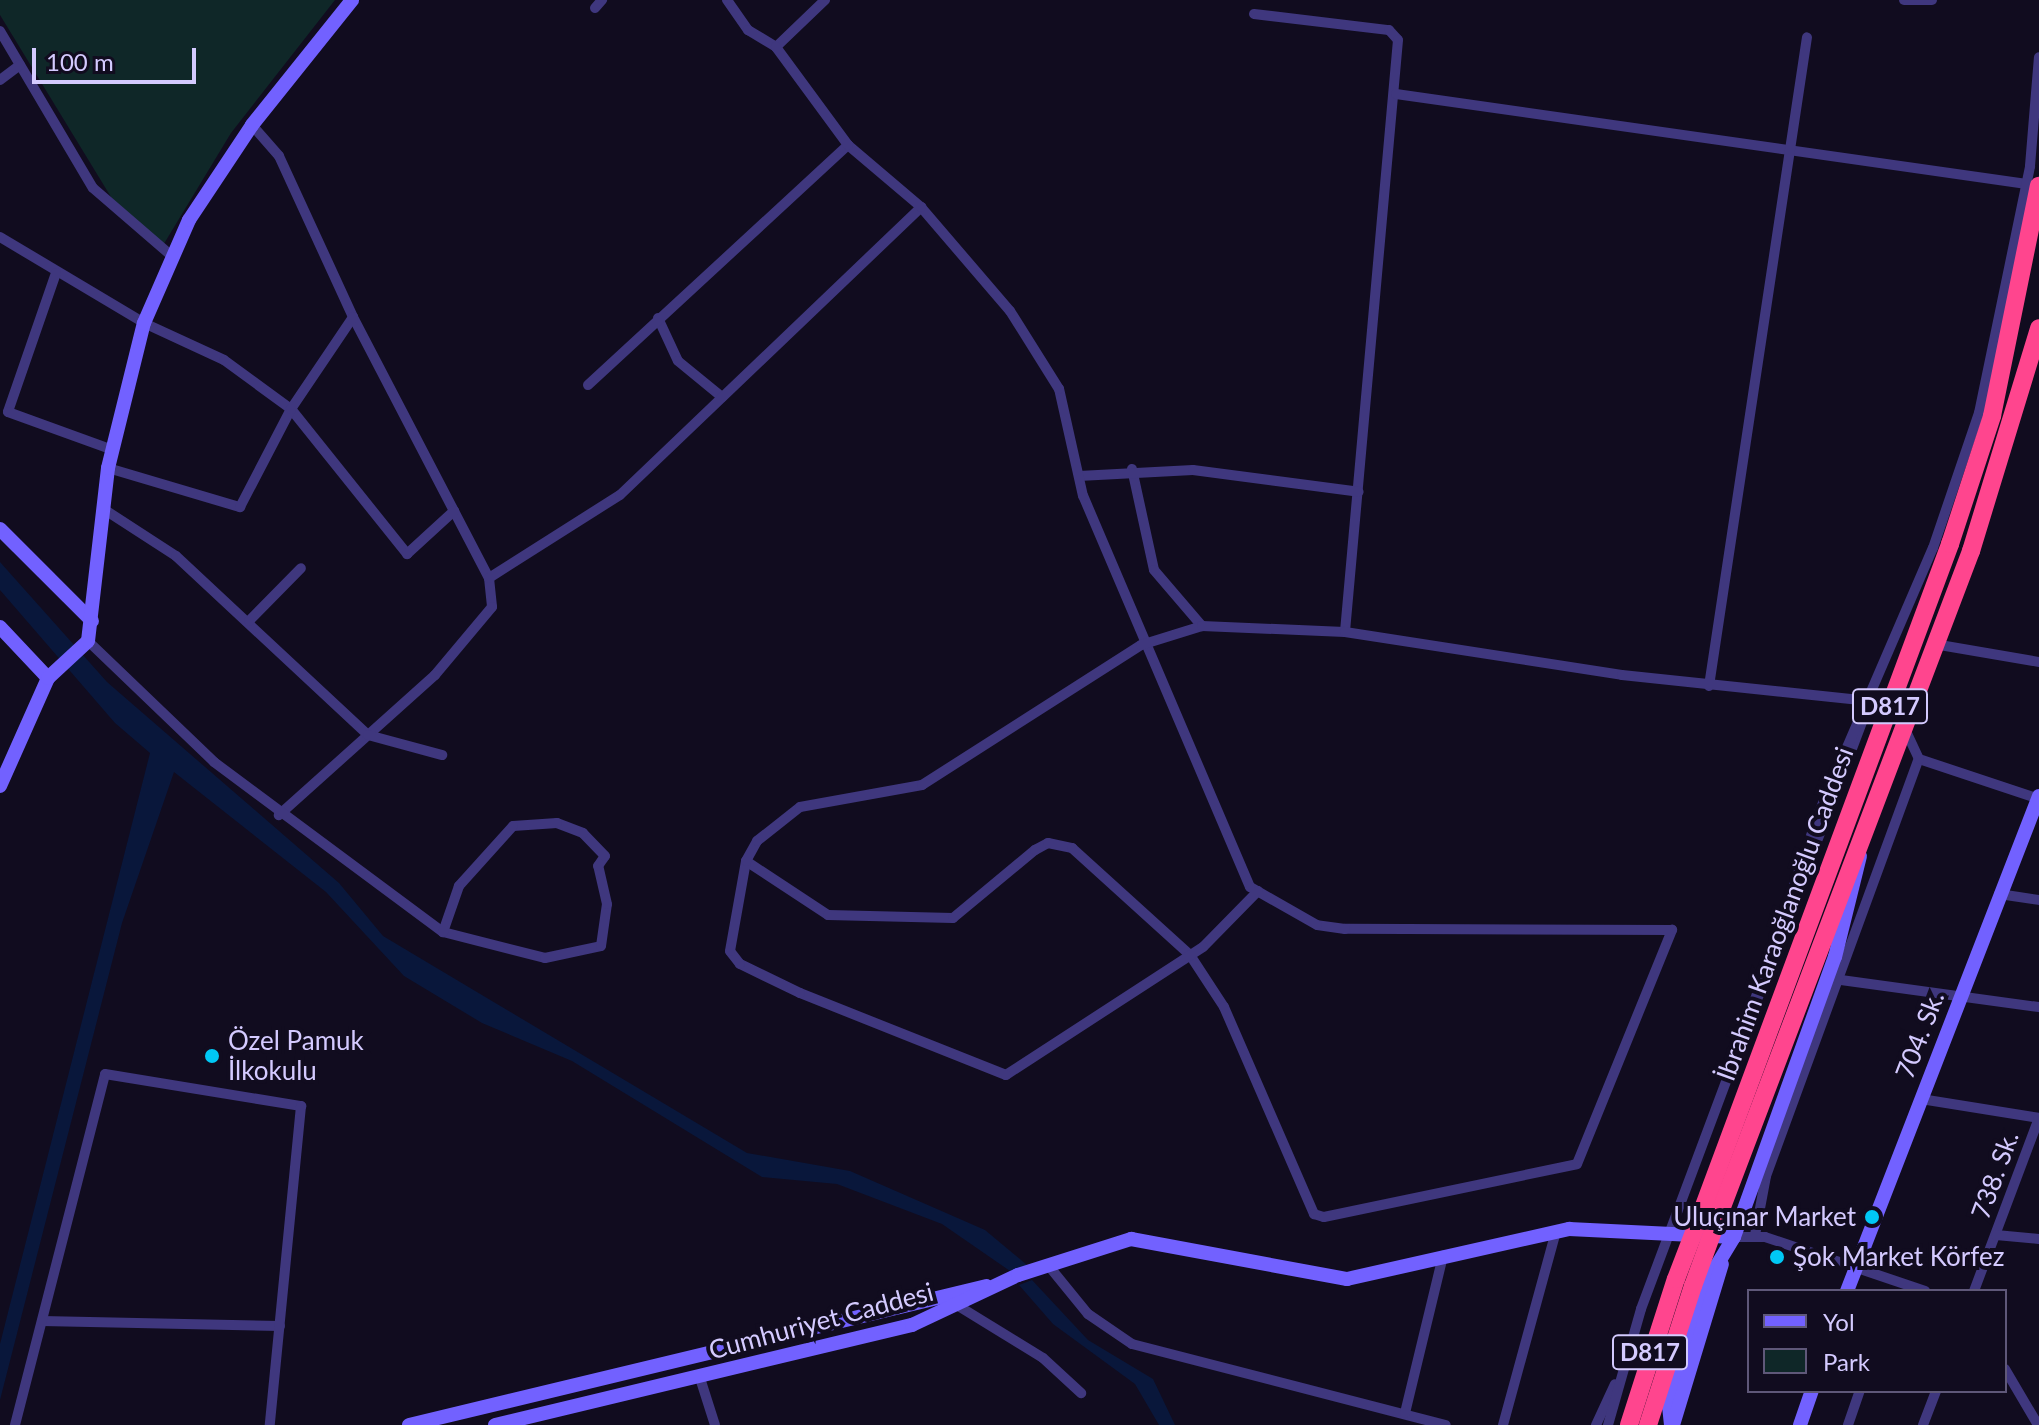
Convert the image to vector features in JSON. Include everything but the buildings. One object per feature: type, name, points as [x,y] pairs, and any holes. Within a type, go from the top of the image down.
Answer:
[{"type":"highway","name":"İbrahim Karaoğlanoğlu Caddesi","points":[[1629,1425],[1685,1283],[1955,530],[1992,416],[2033,185]]},
{"type":"highway","name":"İbrahim Karaoğlanoğlu Caddesi","points":[[1709,1217],[1865,824],[2004,458],[2039,328]]},
{"type":"highway","name":"İbrahim Karaoğlanoğlu Caddesi","points":[[1648,1425],[1685,1283]]},
{"type":"street","points":[[0,786],[52,674],[88,641],[108,468],[144,323],[173,257],[252,125],[352,0]]},
{"type":"street","points":[[727,0],[748,30],[776,47],[848,145],[921,207],[1010,311],[1059,389],[1079,476],[1141,645],[1258,891],[1317,925],[1345,929],[1672,930],[1577,1164],[1314,1214],[1224,1007],[1190,955],[1060,843],[1035,850],[953,918],[828,915],[746,861]]},
{"type":"street","points":[[776,47],[825,0]]},
{"type":"street","points":[[1904,0],[1932,0]]},
{"type":"street","points":[[1254,14],[1389,30],[1398,40],[1396,94],[1345,632]]},
{"type":"street","points":[[0,31],[93,188],[173,257]]},
{"type":"street","points":[[1709,686],[1787,150],[1807,37]]},
{"type":"street","points":[[1743,1037],[1803,856],[1864,700],[1963,467],[2001,328],[2033,185],[2039,57]]},
{"type":"street","points":[[0,80],[20,65]]},
{"type":"street","points":[[1396,94],[2033,185]]},
{"type":"street","points":[[252,125],[279,156],[353,317],[489,578],[492,607],[474,636],[279,815]]},
{"type":"street","points":[[588,385],[848,145]]},
{"type":"street","points":[[489,578],[620,495],[921,207]]},
{"type":"street","points":[[0,237],[144,323],[224,360],[291,409],[407,554],[454,511]]},
{"type":"street","points":[[56,273],[8,412],[113,450]]},
{"type":"street","points":[[108,468],[240,507],[291,409],[353,317]]},
{"type":"street","points":[[658,318],[678,361],[722,397]]},
{"type":"street","points":[[1079,476],[1132,469],[1359,492]]},
{"type":"street","points":[[1132,469],[1154,570],[1202,626]]},
{"type":"street","points":[[102,508],[176,556],[249,621],[312,690],[368,735],[442,755]]},
{"type":"street","points":[[0,529],[92,621]]},
{"type":"street","points":[[249,621],[301,568]]},
{"type":"street","points":[[1258,891],[1190,955],[997,1076],[740,964],[730,951],[730,920],[746,861],[757,841],[800,807],[922,785],[1141,645],[1202,626],[1345,632],[1709,686],[1864,700],[1872,710],[1667,1239],[1619,1378],[1608,1425]]},
{"type":"street","points":[[0,627],[52,674]]},
{"type":"street","points":[[88,641],[279,815],[443,932],[545,958],[601,946],[607,904],[598,866],[605,856],[583,833],[557,823],[513,826],[459,886],[443,932]]},
{"type":"street","points":[[1934,644],[2039,662]]},
{"type":"street","points":[[1755,1235],[1766,1176],[1841,980],[1919,759],[1903,725]]},
{"type":"street","points":[[1919,759],[2039,798]]},
{"type":"street","name":"704. Sk.","points":[[1848,1289],[1999,894],[2039,798]]},
{"type":"street","points":[[1672,1425],[1722,1264],[1842,936],[1865,824]]},
{"type":"street","points":[[1803,856],[1816,860]]},
{"type":"street","points":[[1999,894],[2039,900]]},
{"type":"street","points":[[1841,980],[2039,1007]]},
{"type":"street","points":[[15,1425],[105,1074],[301,1106],[270,1425]]},
{"type":"street","points":[[1921,1099],[2039,1118]]},
{"type":"street","name":"738. Sk.","points":[[1975,1289],[2039,1118]]},
{"type":"street","points":[[1503,1425],[1556,1231]]},
{"type":"street","name":"Cumhuriyet Caddesi","points":[[495,1425],[700,1378],[960,1307],[999,1283],[1048,1265],[1142,1238],[1347,1279],[1556,1231],[1667,1239],[1734,1237]]},
{"type":"street","points":[[1734,1237],[1755,1235],[1857,1264],[1897,1286]]},
{"type":"street","points":[[1996,1235],[2039,1239]]},
{"type":"street","points":[[1405,1413],[1443,1256]]},
{"type":"street","points":[[1048,1265],[1088,1314],[1132,1344],[1446,1425]]},
{"type":"street","points":[[409,1425],[999,1283]]},
{"type":"street","points":[[960,1307],[1043,1358],[1081,1393]]},
{"type":"street","points":[[42,1321],[280,1326]]},
{"type":"street","points":[[2007,1372],[2034,1407],[2038,1425]]},
{"type":"street","points":[[700,1378],[715,1425]]},
{"type":"street","points":[[1596,1425],[1619,1378]]},
{"type":"street","points":[[1800,1425],[1811,1393]]},
{"type":"street","points":[[1848,1425],[1859,1393]]},
{"type":"street","points":[[1923,1425],[1935,1393]]},
{"type":"green space","points":[[0,0],[335,0],[231,133],[162,247],[111,197],[0,15]]},
{"type":"water","points":[[0,562],[107,682],[339,883],[383,936],[747,1153],[850,1171],[985,1230],[1027,1265],[1010,1271],[942,1224],[837,1184],[762,1177],[572,1061],[482,1023],[404,976],[326,892],[174,772],[122,923],[0,1400],[0,1344],[150,753],[115,723],[0,590]]},
{"type":"water","points":[[1032,1280],[1088,1340],[1153,1379],[1175,1425],[1159,1425],[1135,1384],[1053,1324],[1019,1285]]},
{"type":"place","name":"Özel Pamuk İlkokulu","points":[[212,1056]]},
{"type":"place","name":"Uluçınar Market","points":[[1872,1217]]},
{"type":"place","name":"Şok Market Körfez","points":[[1777,1257]]}]
